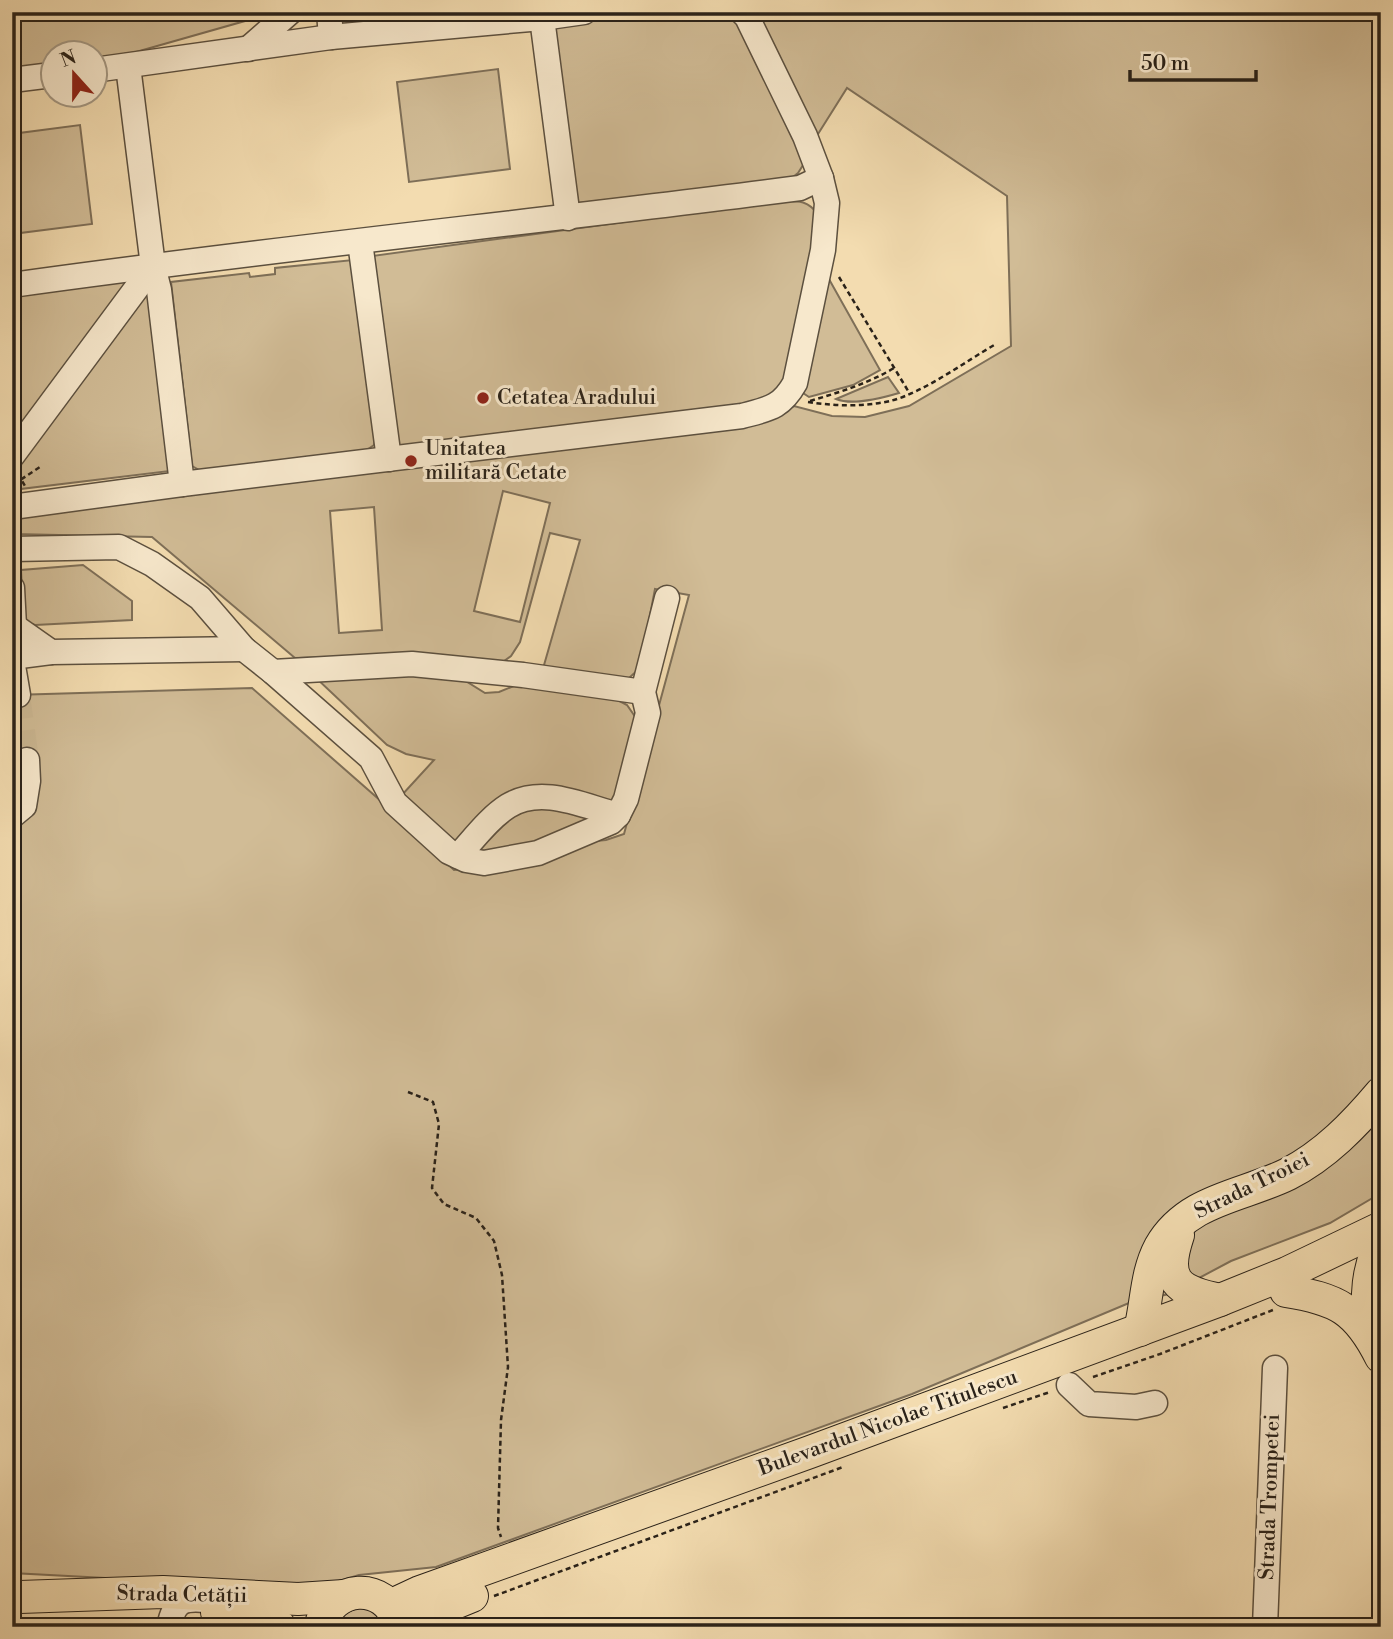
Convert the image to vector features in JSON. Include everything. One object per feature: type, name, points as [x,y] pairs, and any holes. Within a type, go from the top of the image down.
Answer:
[{"type":"main road","name":"Strada Troiei","points":[[1140,1330],[1148,1278],[1161,1246],[1183,1220],[1216,1200],[1257,1188],[1289,1173],[1323,1152],[1350,1128],[1381,1093]]},
{"type":"main road","points":[[1183,1220],[1171,1261],[1173,1276],[1188,1291],[1220,1300]]},
{"type":"main road","points":[[1376,1347],[1366,1293],[1370,1266],[1379,1243]]},
{"type":"main road","name":"Bulevardul Nicolae Titulescu","points":[[400,1620],[420,1592],[1140,1330],[1287,1273],[1379,1243]]},
{"type":"main road","name":"Bulevardul Nicolae Titulescu","points":[[400,1620],[428,1614],[512,1580],[1297,1293],[1379,1243]]},
{"type":"main road","points":[[1297,1293],[1342,1306],[1376,1347]]},
{"type":"main road","name":"Strada Cetății","points":[[16,1596],[163,1592],[277,1612]]},
{"type":"main road","name":"Strada Cetății","points":[[16,1596],[171,1619],[233,1613],[252,1616],[277,1612],[298,1599],[365,1593],[378,1597],[400,1620]]},
{"type":"main road","points":[[320,1627],[328,1608],[344,1596]]},
{"type":"street","points":[[248,49],[289,12]]},
{"type":"street","points":[[328,12],[331,37]]},
{"type":"street","points":[[108,68],[331,37],[584,12]]},
{"type":"street","points":[[12,507],[742,416],[769,408],[786,398],[795,383],[823,250],[827,203],[805,136],[747,17],[742,12]]},
{"type":"street","points":[[543,15],[568,218]]},
{"type":"street","points":[[128,66],[182,484]]},
{"type":"street","points":[[12,80],[38,77]]},
{"type":"street","points":[[12,285],[800,188],[821,178]]},
{"type":"street","points":[[360,243],[389,459]]},
{"type":"street","points":[[12,456],[153,266]]},
{"type":"street","points":[[12,550],[119,547],[152,564],[200,598],[244,649],[372,758],[395,803],[449,852],[466,860],[484,863],[538,853],[611,822],[618,815],[626,799],[648,713],[643,692],[667,598]]},
{"type":"street","points":[[12,588],[13,626],[51,652]]},
{"type":"street","points":[[18,695],[12,659],[51,652],[244,649]]},
{"type":"street","points":[[273,672],[412,664],[523,675],[643,692]]},
{"type":"street","points":[[12,816],[24,806],[28,781],[27,760]]},
{"type":"street","points":[[458,856],[495,817],[522,799],[538,796],[555,798],[618,815]]},
{"type":"street","name":"Strada Trompetei","points":[[1265,1627],[1275,1368]]},
{"type":"street","points":[[1069,1385],[1089,1404],[1136,1407],[1155,1403]]},
{"type":"path","points":[[823,250],[910,394]]},
{"type":"path","points":[[894,368],[876,379],[848,390],[807,402],[838,406],[890,401],[910,394],[996,344]]},
{"type":"path","points":[[12,485],[40,467]]},
{"type":"path","points":[[408,1092],[433,1102],[439,1124],[432,1188],[444,1204],[476,1218],[494,1241],[502,1275],[508,1367],[501,1420],[498,1528],[502,1540]]},
{"type":"path","points":[[998,1410],[1160,1354],[1297,1293]]},
{"type":"path","points":[[491,1597],[848,1465]]},
{"type":"shaded area","points":[[12,12],[268,12],[259,17],[136,52],[108,57],[108,38],[38,38],[38,68],[12,73]]},
{"type":"shaded area","points":[[333,12],[529,12],[344,28]]},
{"type":"shaded area","points":[[614,12],[733,14],[805,162],[798,173],[788,181],[578,203],[554,21]]},
{"type":"shaded area","points":[[753,12],[1381,12],[1381,1193],[1330,1223],[1231,1261],[1169,1294],[1129,1303],[912,1394],[436,1567],[359,1575],[313,1589],[12,1573],[12,695],[252,688],[390,809],[454,870],[535,862],[574,843],[606,840],[624,834],[689,595],[655,589],[640,668],[629,678],[542,672],[580,540],[550,533],[520,642],[511,656],[500,664],[400,655],[295,658],[152,537],[13,534],[12,517],[767,418],[794,406],[832,416],[865,417],[909,406],[1011,346],[1007,196],[847,88],[813,142]],"holes":[[[503,491],[550,503],[520,622],[474,611]],[[374,507],[382,630],[339,633],[330,511]]]},
{"type":"shaded area","points":[[498,69],[510,169],[409,182],[397,82]]},
{"type":"shaded area","points":[[80,125],[92,224],[12,234],[12,134]]},
{"type":"shaded area","points":[[779,201],[806,204],[818,215],[789,380],[758,405],[394,449],[372,256]]},
{"type":"shaded area","points":[[353,260],[378,424],[374,445],[361,454],[201,471],[192,466],[171,282],[249,273],[250,277],[275,274],[275,268]]},
{"type":"shaded area","points":[[825,272],[880,370],[853,385],[809,397],[803,393]]},
{"type":"shaded area","points":[[129,280],[12,436],[12,295]]},
{"type":"shaded area","points":[[148,292],[170,471],[12,490],[12,473]]},
{"type":"shaded area","points":[[888,377],[899,393],[859,401],[836,399]]},
{"type":"shaded area","points":[[83,565],[132,601],[132,620],[35,625],[26,622],[23,614],[21,570]]},
{"type":"shaded area","points":[[415,675],[464,680],[485,693],[499,692],[521,683],[612,697],[627,705],[636,718],[614,809],[538,789],[452,846],[401,796],[434,760],[406,754],[387,745],[315,677]]},
{"type":"shaded area","points":[[530,802],[608,818],[522,851],[467,855]]},
{"type":"shaded area","points":[[368,1604],[389,1627],[332,1627],[337,1616]]},
{"type":"tunnel","points":[[18,695],[27,760]]},
{"type":"place","name":"Cetatea Aradului","points":[[483,398]]},
{"type":"place","name":"Unitatea militară Cetate","points":[[411,461]]}]
